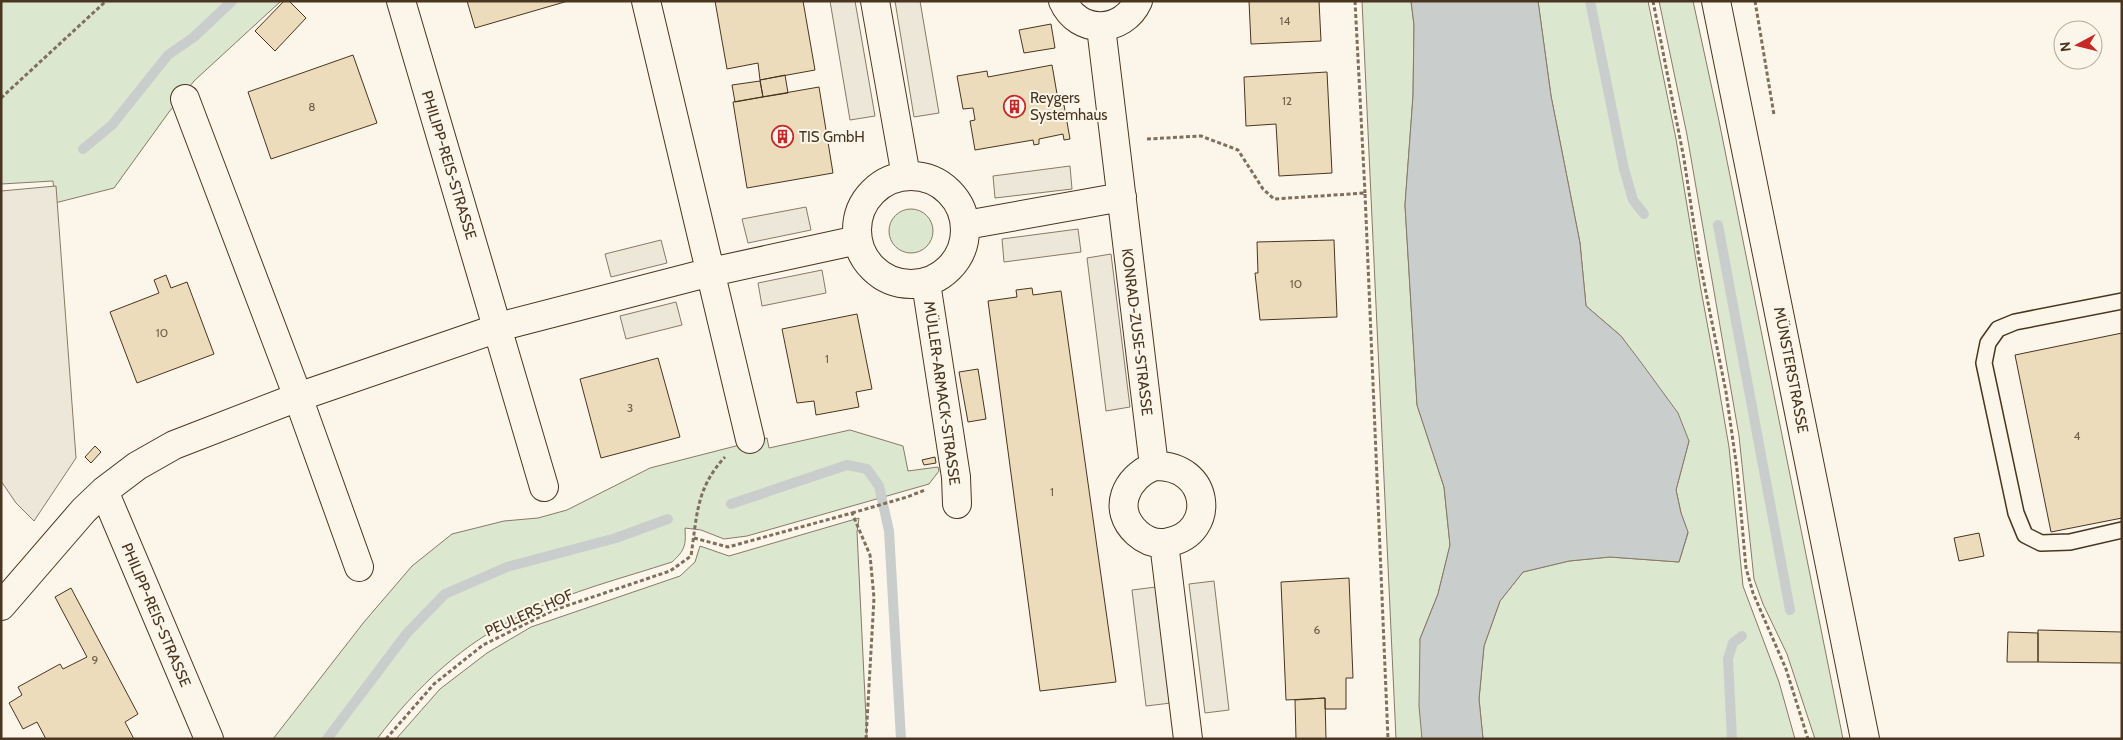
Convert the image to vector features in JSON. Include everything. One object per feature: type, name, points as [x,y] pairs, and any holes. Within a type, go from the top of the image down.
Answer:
[{"type":"street","name":"PHILIPP-REIS-STRASSE","points":[[401,1],[544,486]]},
{"type":"street","points":[[646,1],[750,439]]},
{"type":"street","points":[[875,1],[906,176]]},
{"type":"street","points":[[1063,1],[1075,18],[1087,25],[1101,27],[1116,24],[1129,16],[1138,1]]},
{"type":"street","name":"MÜNSTERSTRASSE","points":[[1716,1],[1865,739]]},
{"type":"street","name":"KONRAD-ZUSE-STRASSE","points":[[1101,27],[1154,466]]},
{"type":"street","points":[[185,99],[298,397],[359,566]]},
{"type":"street","name":"MÜLLER-ARMACK-STRASSE","points":[[906,176],[923,177],[939,183],[952,194],[962,208],[966,225],[964,244],[956,261],[943,274],[926,283],[904,284],[883,276],[871,267],[863,254],[858,240],[858,222],[863,205],[874,191],[889,180],[906,176]]},
{"type":"street","points":[[966,225],[1122,197]]},
{"type":"street","points":[[1,606],[84,510],[104,491],[137,466],[174,445],[298,397],[498,328],[711,272],[858,240]]},
{"type":"street","name":"MÜLLER-ARMACK-STRASSE","points":[[926,283],[956,477],[957,504]]},
{"type":"street","points":[[1154,466],[1168,466],[1181,470],[1192,479],[1199,492],[1202,506],[1198,520],[1190,532],[1178,541],[1164,544],[1151,542],[1141,537],[1126,518],[1125,494],[1131,482],[1141,472],[1154,466]]},
{"type":"street","name":"PHILIPP-REIS-STRASSE","points":[[104,491],[208,739]]},
{"type":"street","points":[[1164,544],[1188,739]]},
{"type":"lane","points":[[2122,301],[2015,322],[1998,329],[1988,343],[1984,363],[2016,513],[2025,534],[2041,543],[2070,542],[2122,530]]},
{"type":"path","points":[[1,98],[106,1]]},
{"type":"path","points":[[1355,1],[1388,739]]},
{"type":"path","points":[[1653,1],[1726,392],[1738,469],[1746,568],[1753,593],[1786,668],[1808,739]]},
{"type":"path","points":[[1115,142],[1201,136],[1238,150],[1263,189],[1274,199],[1365,193]]},
{"type":"path","name":"PEULERS HOF","points":[[386,739],[434,684],[483,645],[554,610],[670,571],[691,556],[702,490],[713,470],[733,449],[750,439]]},
{"type":"path","points":[[694,538],[728,547],[907,497]]},
{"type":"path","points":[[852,513],[870,555],[874,598],[866,739]]},
{"type":"green space","points":[[1,1],[281,1],[194,81],[114,188],[55,203],[53,181],[1,184]]},
{"type":"green space","points":[[1362,1],[1411,1],[1414,25],[1413,96],[1405,205],[1417,405],[1444,487],[1450,545],[1438,594],[1420,639],[1425,739],[1396,739]]},
{"type":"green space","points":[[1538,1],[1648,1],[1676,139],[1729,447],[1743,586],[1779,682],[1795,739],[1483,739],[1479,699],[1484,646],[1500,601],[1523,572],[1569,561],[1610,557],[1679,562],[1688,533],[1676,490],[1689,441],[1621,336],[1586,306],[1580,243],[1551,96]]},
{"type":"green space","points":[[1659,1],[1693,1],[1719,121],[1843,739],[1815,739],[1787,654],[1763,604],[1754,579],[1739,436],[1687,135]]},
{"type":"green space","points":[[915,209],[927,215],[932,222],[932,240],[927,247],[920,252],[907,253],[899,250],[892,243],[889,227],[892,219],[899,212]]},
{"type":"green space","points":[[850,430],[903,446],[908,471],[938,467],[939,471],[929,484],[747,536],[724,539],[701,530],[685,528],[684,547],[672,562],[560,598],[502,625],[481,638],[461,652],[425,684],[408,701],[377,739],[273,739],[364,622],[412,566],[452,534],[504,521],[538,518],[567,510],[650,468],[767,438],[769,448]]},
{"type":"green space","points":[[859,518],[857,532],[867,739],[396,739],[440,689],[487,653],[531,627],[680,576],[695,562],[700,546],[729,556]]},
{"type":"shaded area","points":[[830,1],[855,1],[875,116],[850,120]]},
{"type":"shaded area","points":[[895,1],[920,1],[939,113],[914,117]]},
{"type":"shaded area","points":[[1411,1],[1538,1],[1551,96],[1580,243],[1586,306],[1621,336],[1678,413],[1689,441],[1676,490],[1681,513],[1688,532],[1679,562],[1610,557],[1569,561],[1523,572],[1500,601],[1484,646],[1479,699],[1483,739],[1422,739],[1419,706],[1420,639],[1438,594],[1450,545],[1444,487],[1417,405],[1405,205],[1413,96],[1414,25]]},
{"type":"shaded area","points":[[1070,166],[1072,189],[995,198],[993,176]]},
{"type":"shaded area","points":[[56,186],[76,458],[34,521],[16,503],[1,481],[1,191]]},
{"type":"shaded area","points":[[806,207],[811,230],[748,243],[742,219]]},
{"type":"shaded area","points":[[1078,229],[1081,252],[1004,262],[1002,239]]},
{"type":"shaded area","points":[[661,240],[667,263],[611,277],[605,254]]},
{"type":"shaded area","points":[[1111,254],[1130,407],[1106,411],[1087,258]]},
{"type":"shaded area","points":[[822,270],[826,293],[762,306],[758,283]]},
{"type":"shaded area","points":[[676,302],[682,325],[626,339],[620,316]]},
{"type":"shaded area","points":[[1214,581],[1229,710],[1205,713],[1189,584]]},
{"type":"shaded area","points":[[1156,587],[1171,703],[1146,706],[1132,590]]},
{"type":"building","points":[[284,1],[289,1],[306,18],[275,51],[255,31]]},
{"type":"building","points":[[467,1],[568,1],[475,28]]},
{"type":"building","points":[[715,1],[803,1],[815,70],[760,80],[758,63],[727,69]]},
{"type":"building","points":[[1249,1],[1319,1],[1321,41],[1251,44]]},
{"type":"building","points":[[1051,24],[1055,48],[1024,53],[1019,30]]},
{"type":"building","points":[[353,55],[377,123],[271,159],[248,92]]},
{"type":"building","name":"Reygers Systemhaus","points":[[1052,65],[1057,94],[1052,95],[1054,107],[1064,105],[1070,139],[1064,140],[1063,134],[1039,139],[1039,144],[1034,145],[1033,140],[975,150],[970,121],[975,120],[973,108],[963,109],[957,76],[987,71],[988,77]]},
{"type":"building","points":[[1327,72],[1332,173],[1279,176],[1276,124],[1246,126],[1244,77]]},
{"type":"building","points":[[785,75],[788,93],[763,97],[760,80]]},
{"type":"building","points":[[760,81],[763,97],[735,102],[732,85]]},
{"type":"building","name":"TIS GmbH","points":[[819,87],[833,173],[747,188],[733,102]]},
{"type":"building","points":[[1334,240],[1337,317],[1260,320],[1255,273],[1258,273],[1257,242]]},
{"type":"building","points":[[166,275],[171,288],[187,282],[214,354],[137,383],[110,312],[159,293],[154,280]]},
{"type":"building","points":[[1032,288],[1033,295],[1061,291],[1116,682],[1040,691],[988,301],[1017,297],[1016,290]]},
{"type":"building","points":[[857,314],[872,389],[856,392],[859,407],[816,415],[814,401],[797,403],[782,329]]},
{"type":"building","points":[[2122,333],[2122,518],[2051,532],[2015,355]]},
{"type":"building","points":[[658,358],[680,437],[601,458],[580,379]]},
{"type":"building","points":[[978,369],[986,419],[968,422],[959,372]]},
{"type":"building","points":[[95,446],[101,452],[91,463],[85,457]]},
{"type":"building","points":[[935,457],[936,463],[924,465],[922,460]]},
{"type":"building","points":[[1979,533],[1984,556],[1959,561],[1954,538]]},
{"type":"building","points":[[1349,578],[1353,678],[1346,678],[1346,709],[1325,709],[1325,698],[1286,700],[1281,582]]},
{"type":"building","points":[[71,588],[138,714],[125,722],[134,739],[46,739],[37,722],[23,729],[9,703],[22,695],[18,687],[60,664],[63,669],[87,657],[55,597]]},
{"type":"building","points":[[2038,630],[2122,632],[2122,663],[2038,662]]},
{"type":"building","points":[[2008,632],[2038,633],[2038,662],[2007,662]]},
{"type":"building","points":[[1325,698],[1326,739],[1296,739],[1295,700]]},
{"type":"waterway","points":[[83,149],[112,125],[168,55],[194,37],[232,1]]},
{"type":"waterway","points":[[1590,1],[1624,169],[1633,200],[1644,214]]},
{"type":"waterway","points":[[1718,225],[1790,610]]},
{"type":"waterway","points":[[731,504],[847,465],[867,469],[879,486],[889,531],[901,739]]},
{"type":"waterway","points":[[327,739],[407,633],[445,594],[507,567],[616,538],[668,519]]},
{"type":"waterway","points":[[1732,739],[1728,659],[1733,643],[1742,636]]},
{"type":"place","name":"Reygers Systemhaus","points":[[1014,107]]},
{"type":"place","name":"TIS GmbH","points":[[783,137]]}]
